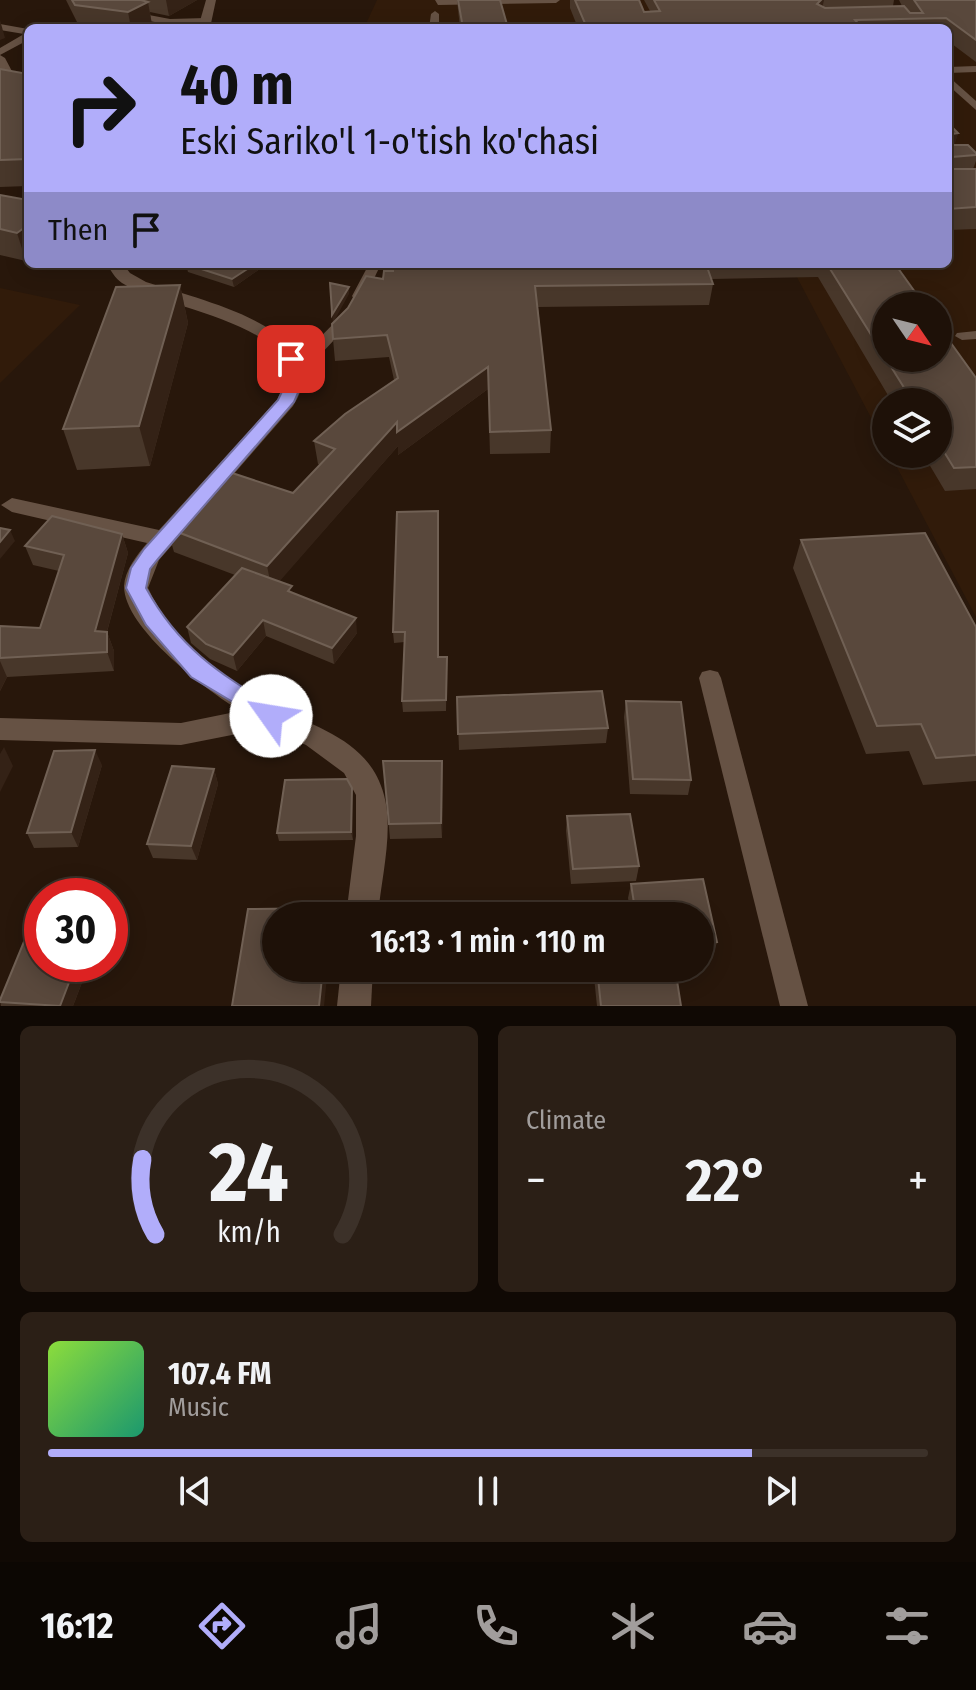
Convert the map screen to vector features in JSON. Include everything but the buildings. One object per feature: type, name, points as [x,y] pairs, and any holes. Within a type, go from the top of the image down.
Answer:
[{"type":"street","points":[[205,24],[211,0]]},
{"type":"street","points":[[118,268],[124,277],[140,286],[254,329],[286,352],[296,371],[286,402],[164,539],[141,568],[136,588],[142,603],[199,671],[271,716],[344,751],[365,780],[371,799],[363,902]]},
{"type":"street","points":[[12,505],[164,539]]},
{"type":"street","points":[[0,729],[181,734],[271,716]]},
{"type":"street","points":[[354,1006],[356,982]]},
{"type":"lane","points":[[123,0],[129,14],[193,24]]},
{"type":"lane","points":[[438,2],[556,0]]},
{"type":"lane","points":[[434,24],[435,14]]},
{"type":"lane","points":[[0,27],[24,36]]},
{"type":"lane","points":[[24,38],[0,55],[11,80],[24,82]]},
{"type":"lane","points":[[952,70],[976,69]]},
{"type":"lane","points":[[952,83],[976,107]]},
{"type":"lane","points":[[296,371],[343,325],[373,268]]},
{"type":"lane","points":[[710,678],[794,1006]]},
{"type":"shaded area","points":[[377,0],[746,0],[976,13],[976,617],[897,468],[952,468],[952,388],[872,388],[872,419],[792,268],[952,268],[952,24],[366,24]]},
{"type":"shaded area","points":[[0,288],[80,305],[0,383]]},
{"type":"route","points":[[271,716],[199,671],[153,620],[136,588],[141,568],[151,554],[286,402],[296,379],[291,359]]}]
